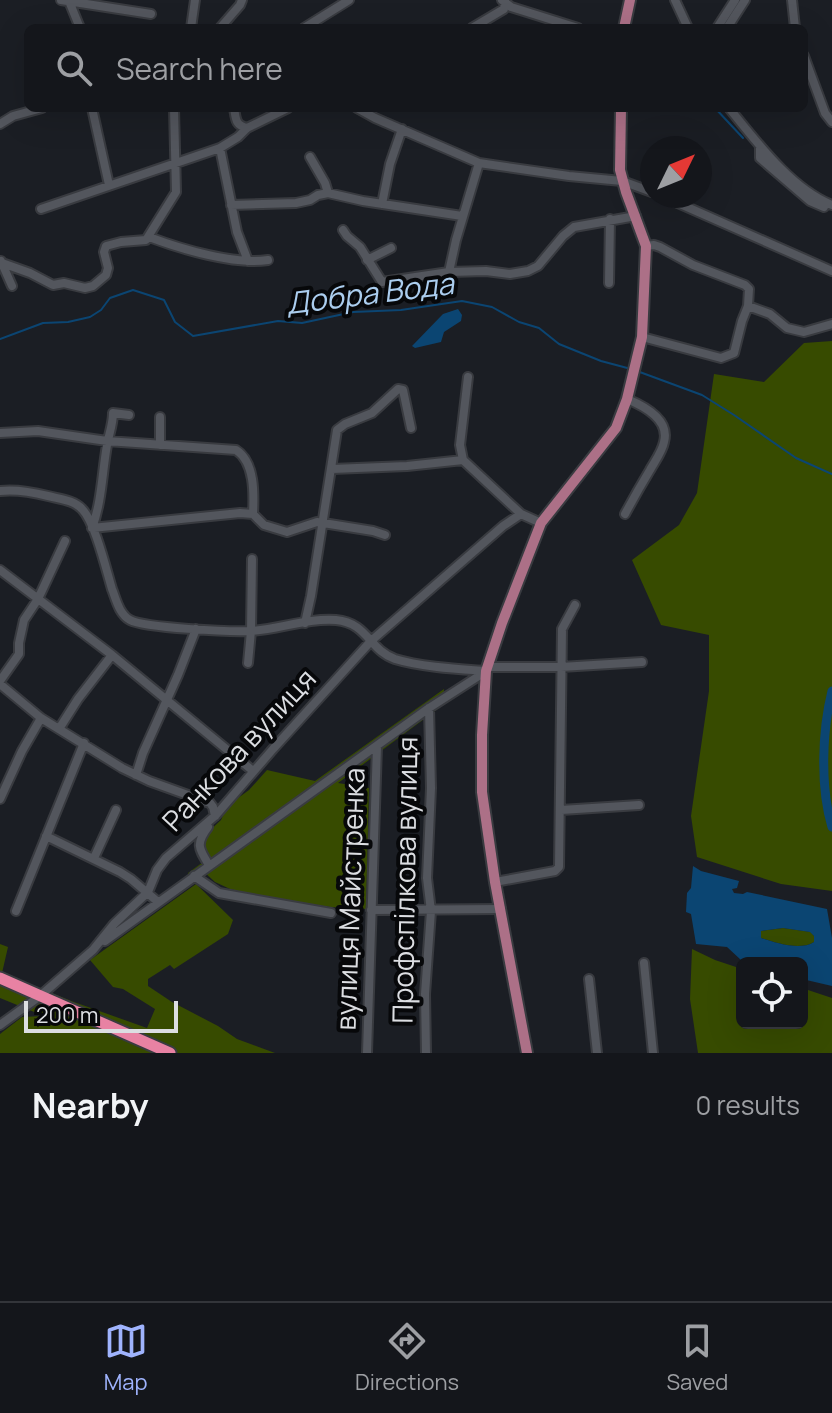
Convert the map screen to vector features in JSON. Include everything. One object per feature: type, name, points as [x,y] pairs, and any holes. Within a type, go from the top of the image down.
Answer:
[{"type":"highway","points":[[0,978],[170,1053]]},
{"type":"main road","points":[[625,24],[630,0]]},
{"type":"main road","points":[[527,1053],[495,882],[482,792],[487,669],[541,523],[616,428],[633,375],[642,337],[646,246],[622,181],[621,112]]},
{"type":"street","points":[[192,24],[195,0]]},
{"type":"street","points":[[223,24],[242,0]]},
{"type":"street","points":[[310,24],[349,0]]},
{"type":"street","points":[[675,0],[686,24]]},
{"type":"street","points":[[720,24],[735,0]]},
{"type":"street","points":[[730,24],[745,0]]},
{"type":"street","points":[[792,0],[794,24]]},
{"type":"street","points":[[65,1],[151,14]]},
{"type":"street","points":[[65,1],[78,24]]},
{"type":"street","points":[[479,24],[504,9],[504,1],[567,24]]},
{"type":"street","points":[[808,67],[825,113],[832,122]]},
{"type":"street","points":[[0,124],[28,112]]},
{"type":"street","points":[[93,112],[109,185]]},
{"type":"street","points":[[1,262],[53,285],[64,283],[85,288],[93,286],[106,275],[106,246],[146,240],[176,192],[174,112]]},
{"type":"street","points":[[235,112],[239,126],[247,128]]},
{"type":"street","points":[[41,209],[220,148],[247,128],[280,112]]},
{"type":"street","points":[[364,112],[479,163],[622,181],[640,188]]},
{"type":"street","points":[[732,112],[793,179],[832,207]]},
{"type":"street","points":[[382,204],[390,164],[402,129]]},
{"type":"street","points":[[220,148],[237,232],[248,261]]},
{"type":"street","points":[[310,157],[328,193]]},
{"type":"street","points":[[449,272],[479,163]]},
{"type":"street","points":[[231,205],[296,203],[328,193],[462,216]]},
{"type":"street","points":[[689,208],[832,271]]},
{"type":"street","points":[[343,230],[360,247],[382,282],[449,272],[510,274],[528,271],[538,266],[574,227],[636,216]]},
{"type":"street","points":[[609,283],[610,219]]},
{"type":"street","points":[[149,237],[188,250],[248,261],[268,260]]},
{"type":"street","points":[[642,337],[721,358],[728,357],[734,353],[748,306],[749,289],[660,247],[646,246]]},
{"type":"street","points":[[367,260],[391,248]]},
{"type":"street","points":[[1,262],[12,286]]},
{"type":"street","points":[[748,306],[770,314],[787,328],[804,332],[832,324]]},
{"type":"street","points":[[468,377],[460,445],[463,460],[521,514],[541,523]]},
{"type":"street","points":[[305,623],[340,427],[372,413],[398,389],[403,390],[411,428]]},
{"type":"street","points":[[625,514],[662,449],[665,435],[663,425],[649,411],[627,399]]},
{"type":"street","points":[[92,528],[101,496],[113,413],[129,415]]},
{"type":"street","points":[[160,417],[160,445]]},
{"type":"street","points":[[0,433],[38,431],[107,441],[236,450],[246,459],[250,469],[253,514]]},
{"type":"street","points":[[332,469],[463,460]]},
{"type":"street","points":[[0,491],[31,492],[67,501],[84,511],[119,609],[130,620],[196,629],[251,631],[331,620],[349,622],[393,658],[434,666],[487,669],[642,662]]},
{"type":"street","points":[[92,528],[240,513],[253,514],[264,525],[287,532],[317,522],[385,535]]},
{"type":"street","name":"Ранкова вулиця","points":[[0,1025],[40,996],[93,950],[114,924],[148,892],[166,858],[216,815],[371,641],[503,526],[521,514]]},
{"type":"street","points":[[65,541],[38,599],[24,620],[19,654],[0,682],[41,718],[136,775],[210,803],[216,815],[199,842],[199,849],[209,865]]},
{"type":"street","points":[[248,663],[252,559]]},
{"type":"street","points":[[0,570],[112,655],[253,771]]},
{"type":"street","points":[[495,882],[555,871],[559,867],[562,629],[575,605]]},
{"type":"street","points":[[136,775],[196,629]]},
{"type":"street","points":[[59,729],[112,655]]},
{"type":"street","points":[[93,950],[487,669]]},
{"type":"street","name":"Профспілкова вулиця","points":[[426,1053],[425,994],[431,911],[427,878],[431,788],[429,708]]},
{"type":"street","points":[[0,799],[41,718]]},
{"type":"street","points":[[16,911],[84,743]]},
{"type":"street","name":"вулиця Майстренка","points":[[367,1053],[377,746]]},
{"type":"street","points":[[561,810],[639,805]]},
{"type":"street","points":[[94,858],[116,810]]},
{"type":"street","points":[[46,836],[131,879],[158,902]]},
{"type":"street","points":[[194,876],[219,893],[331,913]]},
{"type":"street","points":[[371,910],[501,909]]},
{"type":"street","points":[[644,963],[653,1053]]},
{"type":"street","points":[[589,979],[597,1053]]},
{"type":"green space","points":[[832,341],[832,891],[781,884],[697,857],[691,816],[709,691],[709,635],[661,625],[632,560],[679,525],[697,493],[714,374],[764,382],[804,343]]},
{"type":"green space","points":[[444,689],[443,705],[338,783],[369,788],[366,909],[330,907],[250,894],[215,882],[203,871],[189,877],[188,873],[210,857],[204,849],[205,835],[221,820],[227,806],[249,790],[267,770],[315,781]]},
{"type":"green space","points":[[196,884],[233,920],[228,934],[174,969],[170,965],[148,979],[148,986],[237,1039],[275,1053],[0,1053],[0,1034],[22,1017],[44,1016],[0,998],[0,944],[8,947],[2,973],[147,1028],[155,1009],[123,989],[113,987],[90,960]]},
{"type":"green space","points":[[783,928],[811,932],[814,942],[795,946],[761,938],[760,931]]},
{"type":"green space","points":[[692,949],[736,967],[736,1029],[808,1029],[808,990],[832,998],[832,1053],[698,1053],[690,999]]},
{"type":"water","points":[[458,309],[462,315],[461,321],[444,332],[441,342],[412,346],[443,314]]},
{"type":"water","points":[[693,866],[739,881],[737,888],[732,889],[734,893],[747,892],[827,909],[832,938],[832,986],[808,980],[808,957],[738,957],[727,947],[696,944],[691,914],[686,912],[687,893],[691,888]],"holes":[[[783,928],[810,932],[814,942],[808,945],[788,945],[761,938],[761,931]]]},
{"type":"waterway","points":[[719,112],[743,138]]},
{"type":"waterway","name":"Добра Вода","points":[[0,339],[43,323],[90,317],[101,310],[110,298],[133,290],[164,300],[175,322],[193,336],[278,321],[302,323],[353,312],[401,310],[462,301],[492,307],[519,322],[539,328],[559,344],[631,369]]},
{"type":"waterway","name":"Добра Вода","points":[[637,371],[702,395],[796,458],[832,474]]},
{"type":"waterway","points":[[832,691],[824,759],[832,827]]}]
